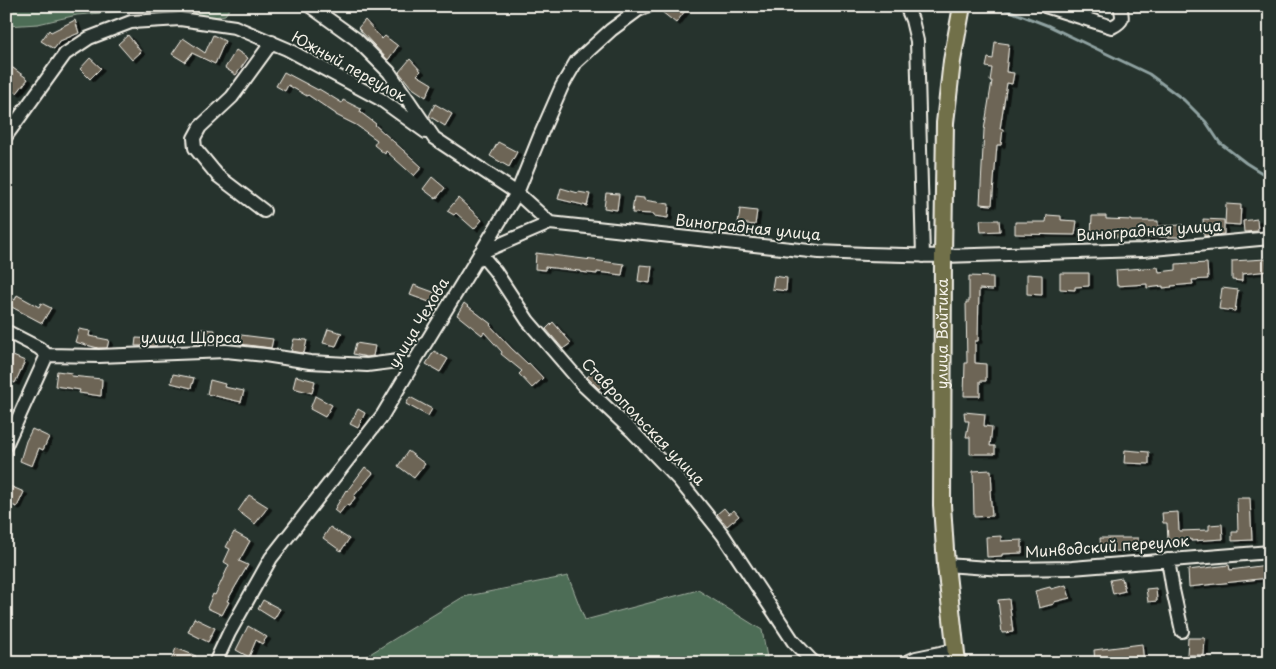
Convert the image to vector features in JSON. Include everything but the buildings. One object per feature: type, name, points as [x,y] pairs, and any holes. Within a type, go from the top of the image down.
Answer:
[{"type":"main road","name":"улица Войтика","points":[[956,656],[946,565],[942,488],[943,256],[945,123],[955,41],[962,6]]},
{"type":"street","points":[[310,6],[356,39],[389,72],[434,138],[517,192],[550,223],[480,253]]},
{"type":"street","name":"улица Чехова","points":[[215,663],[271,558],[382,416],[517,192],[558,94],[576,62],[611,30],[638,10],[648,6]]},
{"type":"street","points":[[906,6],[912,20],[917,41],[923,256]]},
{"type":"street","points":[[1045,6],[1112,27],[1119,24],[1122,17],[1120,6]]},
{"type":"street","name":"Южный переулок","points":[[6,136],[65,54],[89,38],[131,22],[180,19],[235,27],[288,49],[380,99],[434,138]]},
{"type":"street","name":"Южный переулок","points":[[264,211],[218,176],[195,148],[194,138],[200,127],[232,96],[272,42]]},
{"type":"street","name":"Виноградная улица","points":[[550,223],[819,252],[923,256],[1143,250],[1270,238]]},
{"type":"street","name":"Ставропольская улица","points":[[480,253],[528,321],[584,386],[633,432],[685,486],[723,534],[793,641],[815,663]]},
{"type":"street","points":[[6,331],[39,348],[47,355],[6,445]]},
{"type":"street","name":"улица Щорса","points":[[47,355],[99,356],[226,352],[265,355],[310,362],[367,366],[398,361],[412,366]]},
{"type":"street","name":"Минводский переулок","points":[[946,565],[1002,569],[1072,568],[1270,552]]},
{"type":"street","points":[[1168,560],[1172,590],[1182,631]]},
{"type":"street","points":[[905,663],[916,658],[956,656]]},
{"type":"green space","points":[[6,6],[228,6],[230,8],[225,15],[211,18],[137,10],[77,15],[38,24],[6,26]]},
{"type":"green space","points":[[568,576],[585,620],[698,590],[762,630],[768,663],[355,663],[463,597]]},
{"type":"waterway","points":[[997,6],[1049,26],[1149,74],[1184,100],[1206,122],[1220,143],[1270,178]]}]
